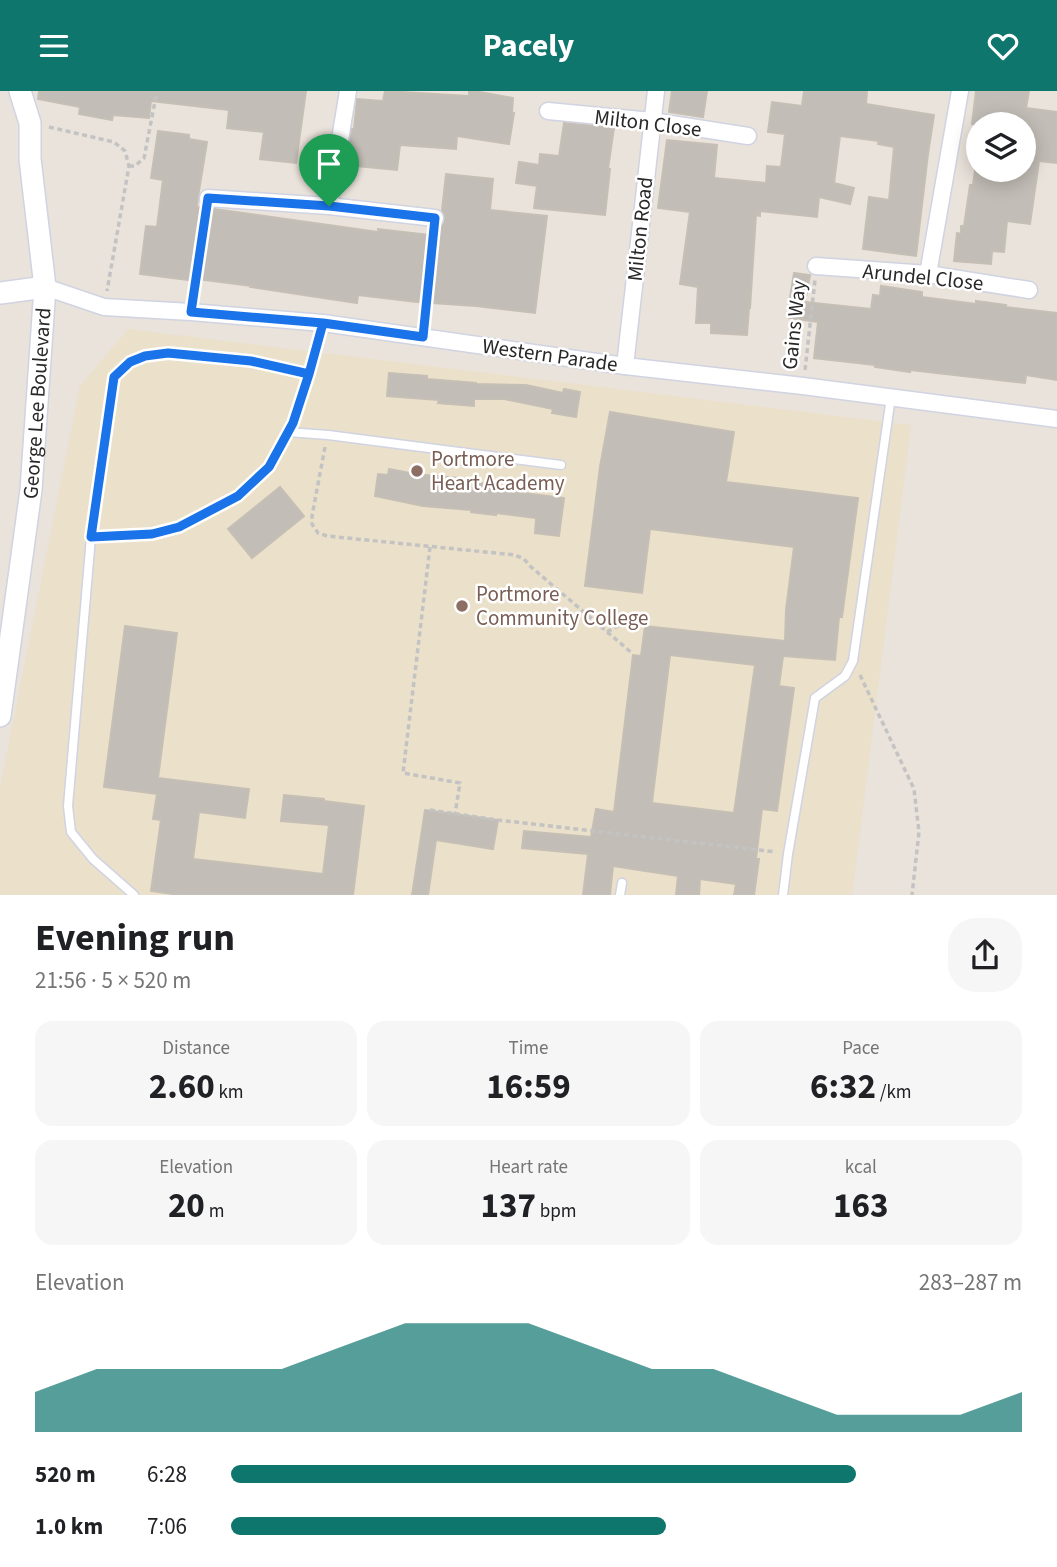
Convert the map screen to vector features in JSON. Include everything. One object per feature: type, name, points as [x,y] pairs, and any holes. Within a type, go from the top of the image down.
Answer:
[{"type":"main road","name":"George Lee Boulevard","points":[[0,716],[31,490],[45,287],[30,159],[30,123],[20,91]]},
{"type":"main road","points":[[0,293],[45,287]]},
{"type":"street","points":[[329,206],[348,91]]},
{"type":"street","name":"Milton Road","points":[[625,366],[656,91]]},
{"type":"street","points":[[928,274],[960,91]]},
{"type":"street","name":"Milton Close","points":[[548,111],[652,121],[748,136]]},
{"type":"street","points":[[208,198],[329,206],[435,218]]},
{"type":"street","name":"Arundel Close","points":[[816,267],[928,274],[1029,290]]},
{"type":"street","name":"Western Parade","points":[[45,287],[104,307],[323,323],[625,366],[1057,419]]},
{"type":"lane","points":[[91,537],[152,534],[179,527],[238,496],[269,467],[293,423],[323,323]]},
{"type":"lane","points":[[134,895],[93,859],[71,832],[68,806],[91,537],[114,377],[130,362],[145,356],[168,353],[251,361],[309,374]]},
{"type":"lane","points":[[783,895],[816,698],[845,676],[853,661],[891,397]]},
{"type":"lane","points":[[288,432],[561,465]]},
{"type":"lane","points":[[620,895],[622,883]]},
{"type":"path","points":[[129,166],[135,166],[144,158],[157,91]]},
{"type":"path","points":[[30,123],[114,142],[125,151],[129,166],[104,307]]},
{"type":"path","points":[[191,312],[208,198]]},
{"type":"path","points":[[423,337],[435,218]]},
{"type":"path","name":"Gains Way","points":[[803,386],[816,267]]},
{"type":"path","points":[[328,435],[312,516],[312,524],[318,533],[515,555],[524,559],[633,654]]},
{"type":"path","points":[[430,547],[403,773],[460,783],[455,814]]},
{"type":"path","points":[[607,632],[636,616]]},
{"type":"path","points":[[853,661],[914,789],[919,832],[912,895]]},
{"type":"path","points":[[430,810],[788,854]]},
{"type":"shaded area","name":"Portmore Community College","points":[[128,329],[911,425],[852,895],[0,895],[0,788],[80,386]]},
{"type":"building","points":[[39,91],[306,91],[296,163],[260,159],[264,132],[227,128],[229,110],[151,101],[149,118],[113,115],[112,120],[79,114],[80,107],[38,99]]},
{"type":"building","points":[[385,91],[469,96],[469,91],[474,91],[513,98],[514,113],[509,144],[457,136],[456,149],[400,145],[397,170],[346,165],[357,99],[383,101]]},
{"type":"building","points":[[672,91],[707,91],[703,117],[669,112]]},
{"type":"building","points":[[804,91],[867,91],[866,104],[934,115],[916,256],[863,249],[869,197],[889,200],[894,147],[878,144],[879,141],[840,136],[834,183],[854,188],[850,204],[819,197],[817,217],[760,211],[760,216],[756,215],[747,335],[711,333],[711,323],[696,323],[698,287],[680,284],[690,212],[658,208],[667,140],[717,145],[714,178],[766,183],[767,166],[781,167],[785,134],[768,132],[772,102],[802,106]]},
{"type":"building","points":[[976,91],[1029,91],[1026,108],[1057,112],[1057,163],[1039,161],[1036,182],[1036,112],[973,112]]},
{"type":"building","points":[[564,123],[614,128],[605,215],[534,208],[537,186],[516,183],[519,162],[539,165],[540,154],[559,156]]},
{"type":"building","points":[[158,131],[189,135],[189,139],[207,142],[197,207],[378,232],[378,229],[439,236],[445,218],[442,210],[446,174],[493,179],[490,210],[547,216],[535,313],[358,295],[357,303],[252,286],[140,274],[146,226],[157,227],[163,180],[151,178]]},
{"type":"building","points":[[973,182],[1036,182],[1030,224],[1007,221],[1004,252],[992,251],[991,264],[954,261],[957,233],[961,234],[961,226],[964,226],[970,185]]},
{"type":"building","points":[[794,273],[810,275],[805,302],[871,309],[873,295],[880,296],[881,286],[922,292],[922,297],[976,304],[976,301],[1057,313],[1057,380],[1026,375],[1025,383],[910,372],[814,358],[818,322],[789,318]]},
{"type":"building","points":[[389,373],[476,384],[526,385],[563,393],[564,389],[580,392],[576,417],[552,413],[553,409],[504,399],[474,399],[474,406],[387,396]]},
{"type":"building","points":[[610,412],[734,432],[726,482],[858,498],[835,660],[783,656],[779,686],[794,688],[777,811],[762,809],[754,895],[734,895],[736,884],[700,879],[699,895],[676,895],[678,876],[613,866],[610,895],[583,895],[588,854],[522,848],[524,831],[591,837],[596,809],[614,812],[633,655],[641,656],[645,626],[785,641],[794,547],[650,529],[642,593],[585,586]],"holes":[[[670,655],[755,665],[734,813],[652,803]]]},
{"type":"building","points":[[389,469],[499,485],[499,490],[564,498],[559,536],[535,533],[536,518],[423,506],[375,496],[378,474],[388,475]]},
{"type":"building","points":[[280,487],[304,516],[252,558],[228,529]]},
{"type":"building","points":[[125,626],[177,633],[158,778],[249,789],[245,818],[199,812],[193,859],[323,874],[329,825],[281,821],[284,795],[364,806],[353,895],[180,895],[151,891],[161,820],[153,819],[157,794],[104,787]]},
{"type":"building","points":[[425,810],[498,820],[493,849],[436,840],[428,895],[412,895]]},
{"type":"place","name":"Portmore Heart Academy","points":[[417,471]]},
{"type":"place","name":"Portmore Community College","points":[[462,606]]},
{"type":"route","points":[[329,206],[208,198],[191,312],[323,323],[309,374],[251,361],[168,353],[145,356],[130,362],[114,377],[91,537],[152,534],[179,527],[238,496],[269,467],[293,423],[309,374],[323,323],[423,337],[435,218],[329,206]]}]
